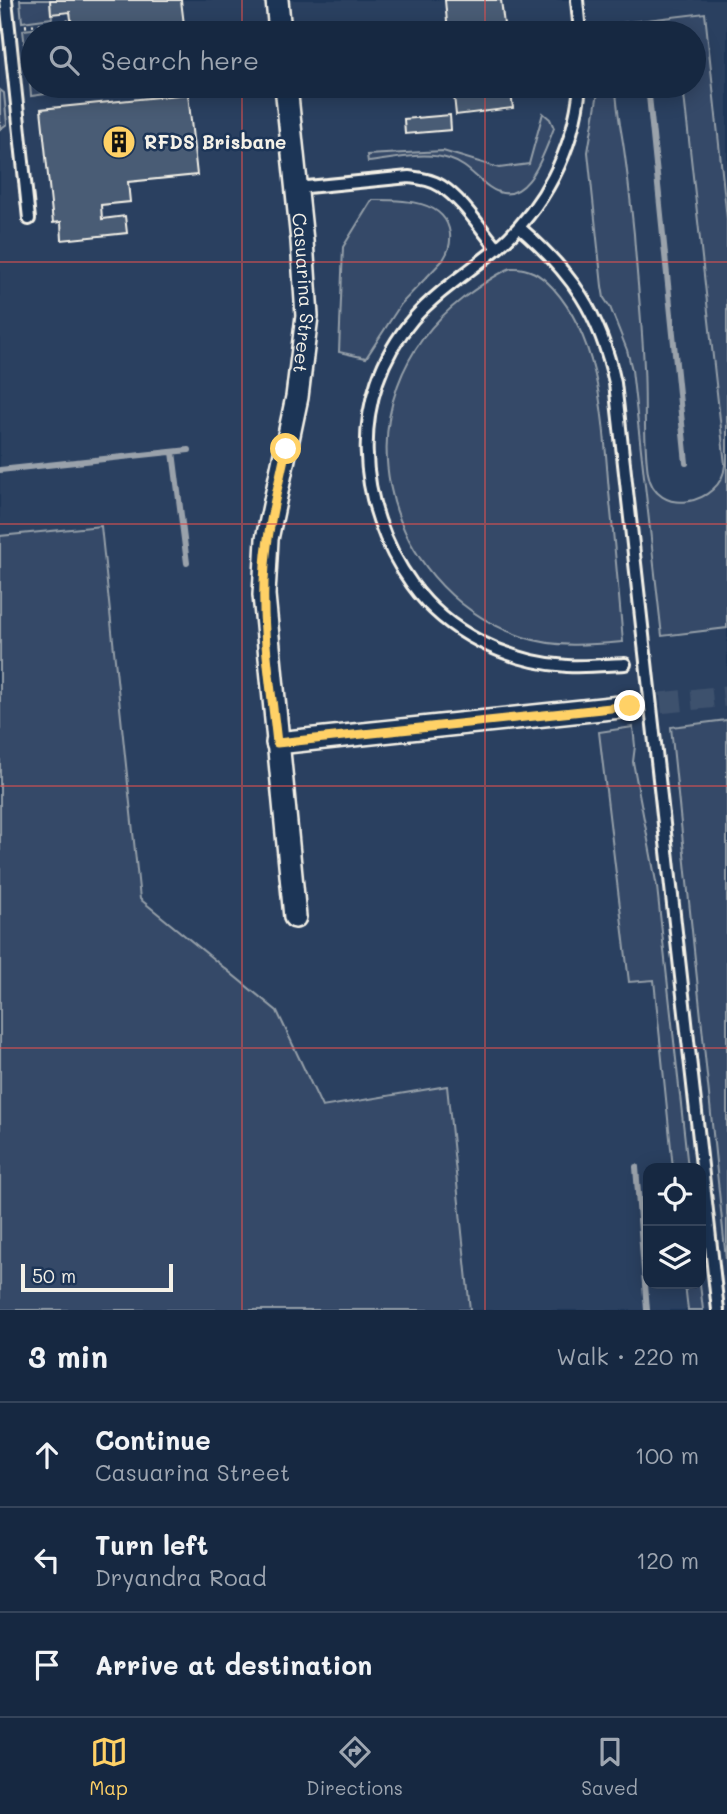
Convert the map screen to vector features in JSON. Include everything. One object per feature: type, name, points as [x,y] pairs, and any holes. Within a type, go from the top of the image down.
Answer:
[{"type":"street","points":[[277,0],[279,21]]},
{"type":"street","name":"Casuarina Street","points":[[287,98],[307,316],[297,397],[267,539],[265,622],[295,917]]},
{"type":"street","points":[[277,743],[630,706]]},
{"type":"lane","points":[[6,0],[29,219]]},
{"type":"lane","points":[[576,0],[579,21]]},
{"type":"lane","points":[[578,98],[571,136],[555,177],[519,227],[428,304],[400,337],[382,369],[369,419],[369,486],[377,520],[387,544],[418,592],[464,633],[515,656],[547,664],[586,667],[625,664]]},
{"type":"lane","points":[[297,188],[409,177],[425,179],[440,185],[453,196],[497,248]]},
{"type":"lane","points":[[519,227],[550,254],[578,291],[606,345],[615,383],[718,1310]]},
{"type":"shaded area","points":[[0,0],[727,0],[727,1310],[0,1310]]},
{"type":"shaded area","points":[[20,0],[50,0],[52,18],[22,21]]},
{"type":"shaded area","points":[[705,13],[706,21],[639,21]]},
{"type":"shaded area","points":[[706,22],[727,219],[727,628],[662,636],[632,370],[627,350],[604,298],[602,286],[588,152],[597,98],[617,98],[634,234],[645,380],[646,447],[648,473],[653,488],[663,497],[675,501],[701,497],[713,490],[721,479],[725,465],[684,98],[706,98]]},
{"type":"shaded area","points":[[0,90],[4,93],[7,124],[0,129]]},
{"type":"shaded area","points":[[543,113],[554,128],[532,177],[513,192],[502,193],[489,187],[460,164],[440,157],[409,156],[368,162],[367,155],[443,151],[499,168],[529,164]]},
{"type":"shaded area","points":[[372,200],[407,201],[430,207],[447,222],[450,241],[443,260],[401,304],[366,358],[339,352],[343,247]]},
{"type":"shaded area","points":[[511,268],[534,273],[553,288],[570,311],[592,362],[602,418],[623,642],[573,645],[548,643],[523,637],[473,612],[434,576],[406,533],[390,485],[387,435],[398,386],[422,339],[462,299]]},
{"type":"shaded area","points":[[101,526],[140,899],[277,1011],[322,1107],[447,1086],[470,1310],[0,1310],[0,536]]},
{"type":"shaded area","points":[[727,720],[727,1269],[671,727]]},
{"type":"shaded area","points":[[633,727],[633,762],[657,887],[687,1163],[672,1163],[654,980],[629,982],[599,732]]},
{"type":"shaded area","points":[[686,1289],[701,1289],[703,1310],[688,1310]]},
{"type":"building","points":[[50,0],[181,0],[184,21],[71,21],[70,12],[51,14]]},
{"type":"building","points":[[445,0],[501,0],[504,21],[447,21]]},
{"type":"building","name":"RFDS Brisbane","points":[[149,98],[188,98],[197,175],[128,182],[130,202],[101,205],[102,219],[125,216],[127,233],[62,240],[61,222],[53,223],[41,109]]},
{"type":"building","points":[[454,98],[512,98],[513,108],[456,115]]},
{"type":"building","points":[[450,115],[451,130],[405,134],[404,119]]},
{"type":"waterway","points":[[649,98],[686,463]]},
{"type":"waterway","points":[[0,470],[189,450]]},
{"type":"waterway","points":[[173,452],[187,563]]},
{"type":"waterway","points":[[636,1167],[647,1310]]},
{"type":"tunnel","points":[[630,706],[727,696]]},
{"type":"place","name":"RFDS Brisbane","points":[[119,142]]},
{"type":"route","points":[[286,449],[267,539],[264,595],[277,743],[630,706]]}]
